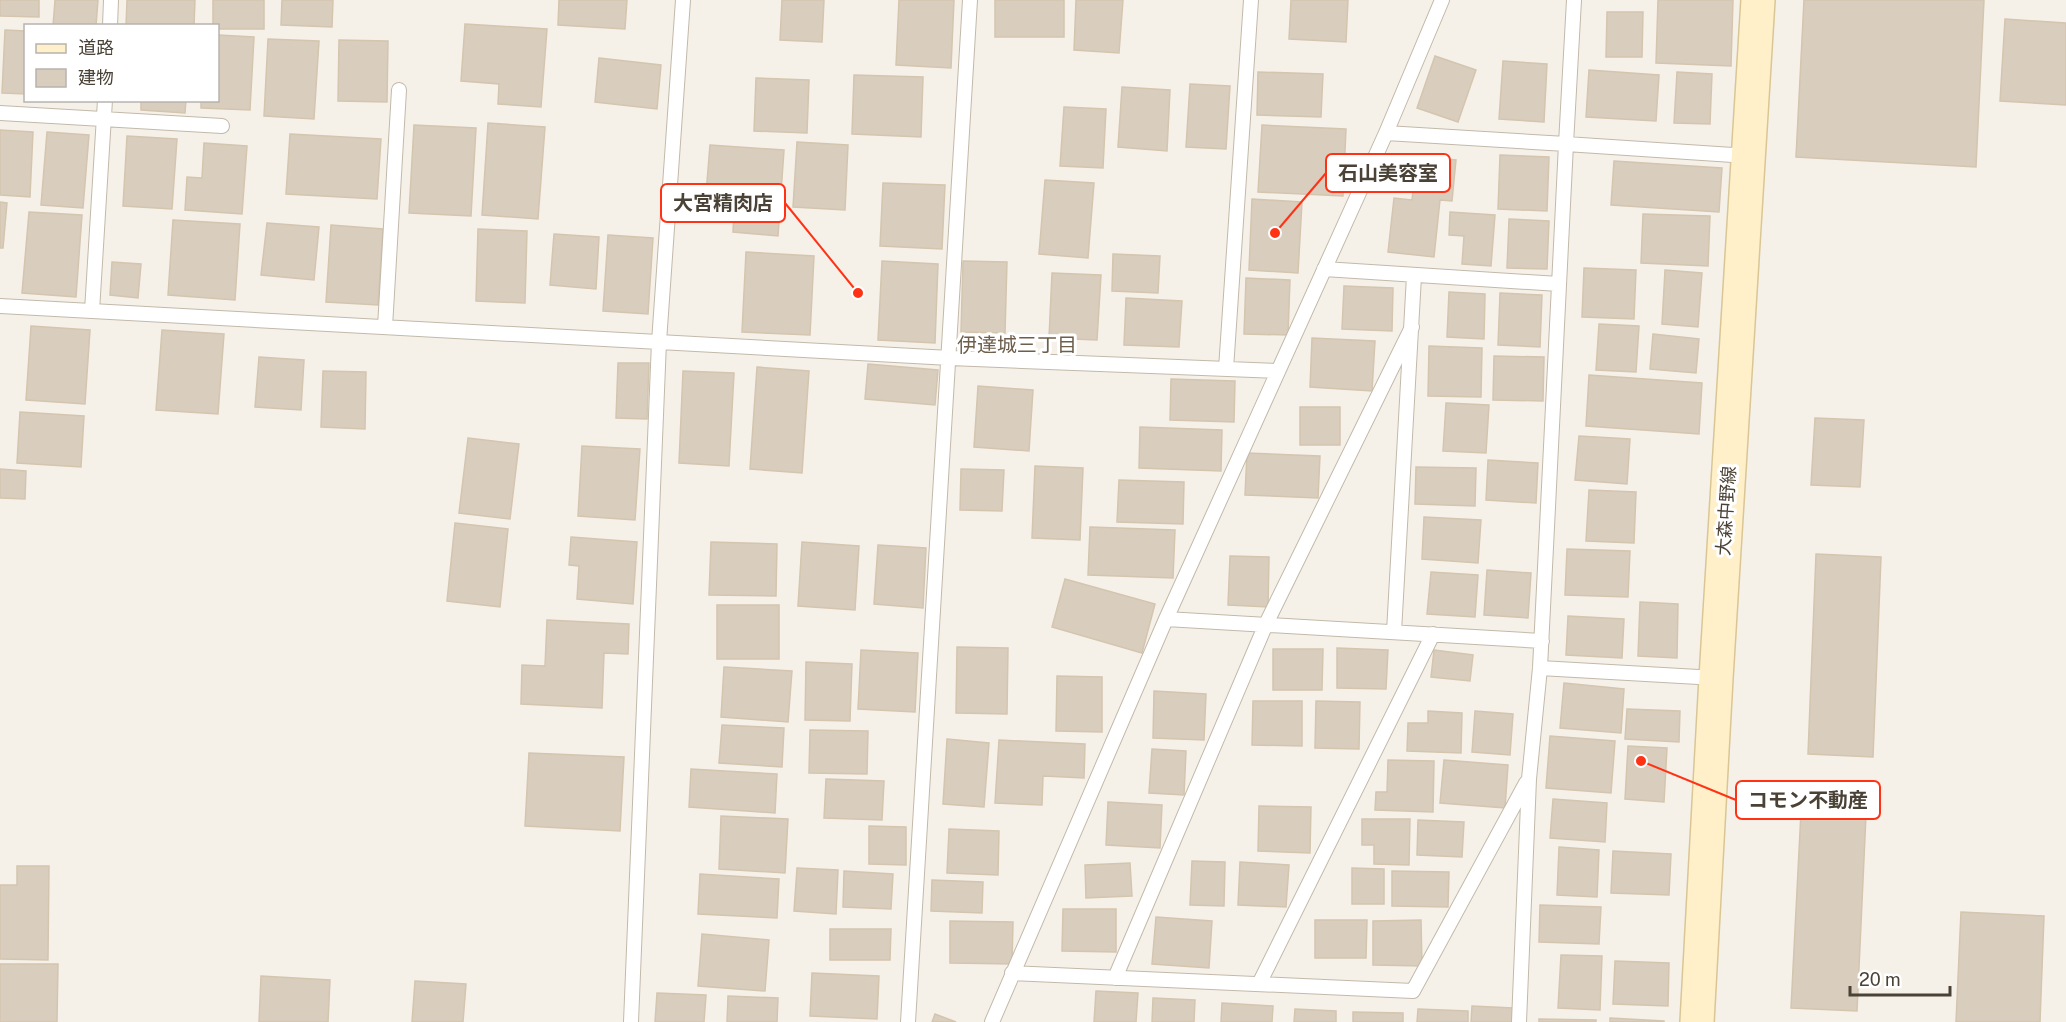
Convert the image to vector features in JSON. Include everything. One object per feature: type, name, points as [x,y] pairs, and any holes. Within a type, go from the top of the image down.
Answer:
[{"type":"main road","name":"大森中野線","points":[[1697,1022],[1758,0]]},
{"type":"lane","points":[[110,24],[111,0]]},
{"type":"lane","points":[[631,1022],[660,342],[683,0]]},
{"type":"lane","points":[[908,1022],[970,0]]},
{"type":"lane","points":[[1226,369],[1251,0]]},
{"type":"lane","points":[[992,1022],[1166,618],[1386,133],[1442,0]]},
{"type":"lane","points":[[1519,1022],[1529,779],[1542,641],[1574,0]]},
{"type":"lane","points":[[385,327],[399,90]]},
{"type":"lane","points":[[92,311],[105,102]]},
{"type":"lane","points":[[0,113],[104,121],[222,126]]},
{"type":"lane","points":[[1386,133],[1748,156]]},
{"type":"lane","points":[[1324,270],[1559,284]]},
{"type":"lane","points":[[1394,632],[1414,276]]},
{"type":"lane","points":[[0,306],[950,358],[1277,371]]},
{"type":"lane","points":[[1115,978],[1266,624],[1412,327]]},
{"type":"lane","points":[[1166,618],[1542,641]]},
{"type":"lane","points":[[1259,984],[1433,634]]},
{"type":"lane","points":[[1540,668],[1716,678]]},
{"type":"lane","points":[[1012,973],[1413,991],[1529,779]]},
{"type":"building","points":[[0,0],[39,0],[39,17],[0,16]]},
{"type":"building","points":[[55,0],[98,0],[96,24],[53,24]]},
{"type":"building","points":[[127,0],[195,0],[194,24],[126,24]]},
{"type":"building","points":[[213,0],[264,0],[264,29],[219,29],[219,24],[213,24]]},
{"type":"building","points":[[282,0],[333,0],[332,27],[281,25]]},
{"type":"building","points":[[559,0],[627,0],[625,29],[558,25]]},
{"type":"building","points":[[782,0],[824,0],[822,42],[780,40]]},
{"type":"building","points":[[899,0],[954,0],[951,68],[896,65]]},
{"type":"building","points":[[995,0],[1064,0],[1064,37],[995,37]]},
{"type":"building","points":[[1076,0],[1123,0],[1119,53],[1074,50]]},
{"type":"building","points":[[1291,0],[1348,0],[1346,42],[1289,39]]},
{"type":"building","points":[[1658,0],[1733,0],[1731,66],[1656,63]]},
{"type":"building","points":[[1804,0],[1984,0],[1976,167],[1796,157]]},
{"type":"building","points":[[1607,12],[1643,12],[1642,57],[1606,57]]},
{"type":"building","points":[[2005,19],[2066,23],[2066,105],[2000,101]]},
{"type":"building","points":[[465,24],[547,29],[541,107],[498,104],[499,84],[461,81]]},
{"type":"building","points":[[5,30],[24,31],[24,94],[2,93]]},
{"type":"building","points":[[219,35],[254,37],[250,110],[201,108],[201,102],[219,102]]},
{"type":"building","points":[[268,39],[319,41],[314,119],[264,116]]},
{"type":"building","points":[[339,40],[388,41],[387,102],[338,101]]},
{"type":"building","points":[[1435,56],[1476,70],[1458,122],[1417,108]]},
{"type":"building","points":[[599,58],[661,65],[657,109],[595,102]]},
{"type":"building","points":[[1503,61],[1547,64],[1544,122],[1499,119]]},
{"type":"building","points":[[1589,70],[1659,75],[1656,121],[1586,117]]},
{"type":"building","points":[[1258,72],[1323,74],[1321,117],[1257,115]]},
{"type":"building","points":[[1677,72],[1712,74],[1710,124],[1674,123]]},
{"type":"building","points":[[854,75],[923,77],[921,137],[852,134]]},
{"type":"building","points":[[756,78],[809,80],[807,133],[754,131]]},
{"type":"building","points":[[1190,84],[1230,86],[1226,149],[1186,147]]},
{"type":"building","points":[[1122,87],[1170,90],[1167,151],[1118,147]]},
{"type":"building","points":[[141,102],[186,102],[185,113],[141,110]]},
{"type":"building","points":[[1064,107],[1106,109],[1103,168],[1060,166]]},
{"type":"building","points":[[488,123],[545,127],[538,219],[482,215]]},
{"type":"building","points":[[414,125],[476,128],[471,216],[409,213]]},
{"type":"building","points":[[1262,125],[1346,129],[1343,196],[1258,192]]},
{"type":"building","points":[[0,130],[33,132],[30,197],[0,195]]},
{"type":"building","points":[[47,132],[89,135],[83,208],[41,205]]},
{"type":"building","points":[[290,134],[381,139],[377,199],[286,194]]},
{"type":"building","points":[[127,136],[177,139],[172,209],[123,206]]},
{"type":"building","points":[[797,142],[848,145],[845,210],[793,207]]},
{"type":"building","points":[[204,143],[247,146],[242,214],[185,210],[187,177],[202,178]]},
{"type":"building","points":[[710,145],[784,150],[778,236],[733,232],[734,209],[705,206]]},
{"type":"building","points":[[1500,155],[1549,157],[1547,211],[1498,209]]},
{"type":"building","points":[[1417,156],[1456,160],[1452,201],[1440,200],[1434,257],[1388,252],[1394,198],[1412,200]]},
{"type":"building","points":[[1614,161],[1722,168],[1719,212],[1611,205]]},
{"type":"building","points":[[1045,180],[1094,183],[1088,258],[1039,254]]},
{"type":"building","points":[[883,183],[945,185],[942,249],[880,246]]},
{"type":"building","points":[[1252,199],[1302,202],[1298,273],[1249,270]]},
{"type":"building","points":[[0,202],[7,203],[3,248],[0,248]]},
{"type":"building","points":[[29,212],[82,215],[76,297],[22,293]]},
{"type":"building","points":[[1450,212],[1495,215],[1491,266],[1462,264],[1464,236],[1449,235]]},
{"type":"building","points":[[1643,214],[1710,216],[1708,266],[1641,263]]},
{"type":"building","points":[[1509,219],[1549,221],[1547,269],[1507,268]]},
{"type":"building","points":[[173,220],[240,224],[235,300],[168,295]]},
{"type":"building","points":[[267,223],[319,227],[314,280],[261,275]]},
{"type":"building","points":[[331,225],[383,229],[378,305],[326,302]]},
{"type":"building","points":[[478,229],[527,231],[525,303],[476,301]]},
{"type":"building","points":[[554,234],[599,237],[596,289],[550,285]]},
{"type":"building","points":[[608,235],[653,238],[648,314],[603,311]]},
{"type":"building","points":[[746,252],[814,256],[810,335],[742,332]]},
{"type":"building","points":[[1113,254],[1160,256],[1158,293],[1112,291]]},
{"type":"building","points":[[882,261],[938,264],[935,343],[878,340]]},
{"type":"building","points":[[963,261],[1007,262],[1005,333],[961,332]]},
{"type":"building","points":[[112,262],[141,264],[138,298],[110,295]]},
{"type":"building","points":[[1584,268],[1636,270],[1634,319],[1582,317]]},
{"type":"building","points":[[1665,270],[1702,273],[1698,327],[1662,324]]},
{"type":"building","points":[[1052,273],[1101,275],[1097,340],[1049,338]]},
{"type":"building","points":[[1246,278],[1290,280],[1288,335],[1244,334]]},
{"type":"building","points":[[1344,286],[1393,288],[1392,331],[1342,329]]},
{"type":"building","points":[[1449,292],[1485,294],[1484,339],[1447,337]]},
{"type":"building","points":[[1500,293],[1542,295],[1540,347],[1498,345]]},
{"type":"building","points":[[1126,298],[1182,301],[1179,347],[1124,345]]},
{"type":"building","points":[[1599,324],[1639,326],[1636,372],[1596,370]]},
{"type":"building","points":[[31,326],[90,330],[85,404],[26,400]]},
{"type":"building","points":[[162,330],[224,334],[218,414],[156,410]]},
{"type":"building","points":[[1653,334],[1699,339],[1696,373],[1650,369]]},
{"type":"building","points":[[1312,338],[1375,341],[1372,391],[1310,387]]},
{"type":"building","points":[[1429,346],[1482,348],[1481,397],[1428,396]]},
{"type":"building","points":[[1494,356],[1544,357],[1543,401],[1493,400]]},
{"type":"building","points":[[259,357],[304,360],[301,410],[255,407]]},
{"type":"building","points":[[618,363],[649,363],[647,419],[616,418]]},
{"type":"building","points":[[868,364],[938,370],[935,405],[865,399]]},
{"type":"building","points":[[757,367],[809,371],[802,473],[750,469]]},
{"type":"building","points":[[323,371],[366,372],[365,429],[321,427]]},
{"type":"building","points":[[683,371],[734,373],[729,466],[679,463]]},
{"type":"building","points":[[1589,375],[1702,383],[1699,434],[1586,426]]},
{"type":"building","points":[[1171,379],[1235,381],[1234,422],[1170,420]]},
{"type":"building","points":[[978,386],[1033,390],[1029,451],[974,447]]},
{"type":"building","points":[[1446,403],[1489,405],[1486,453],[1443,451]]},
{"type":"building","points":[[1300,407],[1340,407],[1340,445],[1300,445]]},
{"type":"building","points":[[20,412],[84,416],[81,467],[17,463]]},
{"type":"building","points":[[1815,418],[1864,420],[1860,487],[1811,485]]},
{"type":"building","points":[[1140,427],[1222,430],[1221,471],[1139,468]]},
{"type":"building","points":[[1579,436],[1630,439],[1627,484],[1575,480]]},
{"type":"building","points":[[468,438],[519,444],[510,519],[459,513]]},
{"type":"building","points":[[582,446],[640,449],[635,520],[578,516]]},
{"type":"building","points":[[1247,453],[1320,456],[1318,498],[1245,495]]},
{"type":"building","points":[[1488,460],[1538,463],[1536,503],[1486,500]]},
{"type":"building","points":[[1035,466],[1083,468],[1080,540],[1032,538]]},
{"type":"building","points":[[1416,467],[1476,468],[1475,506],[1415,504]]},
{"type":"building","points":[[0,469],[26,471],[25,499],[0,498]]},
{"type":"building","points":[[961,469],[1004,470],[1002,511],[960,510]]},
{"type":"building","points":[[1119,480],[1184,482],[1183,524],[1117,522]]},
{"type":"building","points":[[1589,490],[1636,492],[1634,543],[1586,541]]},
{"type":"building","points":[[1424,517],[1481,520],[1478,563],[1422,559]]},
{"type":"building","points":[[455,523],[508,529],[500,607],[447,601]]},
{"type":"building","points":[[1090,527],[1175,530],[1173,578],[1088,575]]},
{"type":"building","points":[[571,537],[637,542],[633,604],[577,599],[579,566],[569,565]]},
{"type":"building","points":[[711,542],[777,544],[776,596],[709,595]]},
{"type":"building","points":[[802,542],[859,546],[855,610],[798,606]]},
{"type":"building","points":[[878,545],[926,548],[923,608],[874,604]]},
{"type":"building","points":[[1567,549],[1630,551],[1628,597],[1565,595]]},
{"type":"building","points":[[1816,554],[1881,557],[1873,757],[1808,754]]},
{"type":"building","points":[[1230,556],[1269,557],[1268,607],[1228,605]]},
{"type":"building","points":[[1487,570],[1531,573],[1528,618],[1484,615]]},
{"type":"building","points":[[1431,572],[1478,575],[1475,617],[1427,614]]},
{"type":"building","points":[[1065,579],[1155,604],[1142,653],[1052,627]]},
{"type":"building","points":[[1640,602],[1678,604],[1677,658],[1638,656]]},
{"type":"building","points":[[717,605],[779,605],[779,659],[717,659]]},
{"type":"building","points":[[1568,616],[1624,619],[1622,658],[1566,655]]},
{"type":"building","points":[[547,620],[629,624],[628,654],[604,653],[602,708],[521,704],[522,665],[545,666]]},
{"type":"building","points":[[957,647],[1008,648],[1007,714],[956,713]]},
{"type":"building","points":[[1337,648],[1388,650],[1386,689],[1337,688]]},
{"type":"building","points":[[1273,649],[1323,649],[1322,690],[1273,690]]},
{"type":"building","points":[[861,650],[918,653],[915,712],[858,709]]},
{"type":"building","points":[[1434,650],[1473,655],[1470,681],[1431,677]]},
{"type":"building","points":[[806,662],[852,664],[850,721],[805,720]]},
{"type":"building","points":[[724,667],[792,671],[788,722],[721,717]]},
{"type":"building","points":[[1057,676],[1102,677],[1102,732],[1056,731]]},
{"type":"building","points":[[1564,683],[1624,689],[1621,733],[1560,728]]},
{"type":"building","points":[[1154,691],[1206,694],[1204,740],[1153,738]]},
{"type":"building","points":[[1253,701],[1302,701],[1302,746],[1252,745]]},
{"type":"building","points":[[1316,701],[1360,702],[1359,749],[1315,748]]},
{"type":"building","points":[[1627,709],[1680,711],[1679,742],[1625,739]]},
{"type":"building","points":[[1428,711],[1462,713],[1461,753],[1407,751],[1408,723],[1428,723]]},
{"type":"building","points":[[1475,711],[1513,714],[1510,755],[1472,752]]},
{"type":"building","points":[[722,725],[784,728],[782,767],[719,763]]},
{"type":"building","points":[[810,730],[868,731],[867,774],[809,773]]},
{"type":"building","points":[[1550,736],[1615,741],[1611,793],[1546,788]]},
{"type":"building","points":[[947,739],[989,743],[984,807],[943,804]]},
{"type":"building","points":[[999,740],[1085,744],[1084,778],[1043,776],[1042,805],[995,803]]},
{"type":"building","points":[[1628,746],[1667,748],[1664,802],[1625,799]]},
{"type":"building","points":[[1152,749],[1186,751],[1184,795],[1149,793]]},
{"type":"building","points":[[529,753],[624,757],[620,831],[525,826]]},
{"type":"building","points":[[1388,760],[1434,761],[1433,812],[1375,810],[1376,792],[1387,792]]},
{"type":"building","points":[[1444,760],[1508,765],[1505,808],[1440,803]]},
{"type":"building","points":[[691,769],[777,774],[775,813],[689,807]]},
{"type":"building","points":[[826,779],[884,781],[882,820],[824,818]]},
{"type":"building","points":[[1553,799],[1607,803],[1605,842],[1550,838]]},
{"type":"building","points":[[1108,802],[1162,805],[1160,848],[1106,845]]},
{"type":"building","points":[[1259,806],[1311,807],[1310,853],[1258,851]]},
{"type":"building","points":[[1801,812],[1866,815],[1857,1011],[1791,1008]]},
{"type":"building","points":[[721,816],[788,819],[785,873],[719,869]]},
{"type":"building","points":[[1362,819],[1410,819],[1409,865],[1374,864],[1374,845],[1362,845]]},
{"type":"building","points":[[1418,820],[1464,822],[1462,857],[1417,855]]},
{"type":"building","points":[[869,826],[906,827],[906,865],[869,864]]},
{"type":"building","points":[[949,829],[999,831],[998,875],[947,873]]},
{"type":"building","points":[[1559,847],[1599,850],[1597,897],[1557,895]]},
{"type":"building","points":[[1613,851],[1671,854],[1669,895],[1611,893]]},
{"type":"building","points":[[1192,861],[1225,862],[1224,906],[1190,905]]},
{"type":"building","points":[[1240,862],[1289,865],[1286,907],[1238,905]]},
{"type":"building","points":[[1130,863],[1132,896],[1086,898],[1085,865]]},
{"type":"building","points":[[17,866],[49,866],[48,960],[0,959],[0,885],[17,885]]},
{"type":"building","points":[[797,868],[838,870],[836,914],[794,911]]},
{"type":"building","points":[[1352,868],[1384,869],[1384,904],[1352,904]]},
{"type":"building","points":[[844,871],[893,874],[891,909],[843,907]]},
{"type":"building","points":[[1392,871],[1449,872],[1448,907],[1392,906]]},
{"type":"building","points":[[700,874],[779,879],[777,918],[698,914]]},
{"type":"building","points":[[932,880],[983,882],[982,913],[931,911]]},
{"type":"building","points":[[1540,905],[1601,907],[1599,944],[1539,942]]},
{"type":"building","points":[[1063,909],[1116,909],[1116,952],[1062,951]]},
{"type":"building","points":[[1961,912],[2044,916],[2040,1022],[1956,1022]]},
{"type":"building","points":[[1156,917],[1212,921],[1209,968],[1152,964]]},
{"type":"building","points":[[1315,920],[1367,920],[1366,958],[1315,958]]},
{"type":"building","points":[[1421,920],[1422,966],[1373,965],[1373,921]]},
{"type":"building","points":[[950,921],[1013,922],[1012,964],[950,963]]},
{"type":"building","points":[[830,929],[891,929],[890,960],[830,960]]},
{"type":"building","points":[[702,934],[769,940],[765,991],[698,986]]},
{"type":"building","points":[[1561,955],[1602,956],[1600,1010],[1558,1008]]},
{"type":"building","points":[[1615,961],[1669,963],[1668,1006],[1613,1004]]},
{"type":"building","points":[[0,964],[58,964],[57,1022],[0,1022]]},
{"type":"building","points":[[812,973],[879,976],[877,1019],[810,1016]]},
{"type":"building","points":[[261,976],[330,980],[328,1022],[259,1022]]},
{"type":"building","points":[[415,981],[466,984],[463,1022],[412,1022]]},
{"type":"building","points":[[1096,991],[1138,993],[1136,1022],[1094,1022]]},
{"type":"building","points":[[657,993],[706,995],[704,1022],[655,1022]]},
{"type":"building","points":[[728,996],[778,998],[777,1022],[727,1022]]},
{"type":"building","points":[[1153,998],[1195,1000],[1194,1022],[1152,1022]]},
{"type":"building","points":[[1222,1003],[1273,1006],[1272,1022],[1221,1022]]},
{"type":"building","points":[[1472,1006],[1513,1008],[1512,1022],[1471,1022]]},
{"type":"building","points":[[1295,1009],[1336,1011],[1336,1022],[1294,1022]]},
{"type":"building","points":[[1418,1009],[1468,1011],[1468,1022],[1417,1022]]},
{"type":"building","points":[[1353,1012],[1403,1013],[1403,1022],[1353,1022]]},
{"type":"building","points":[[935,1014],[956,1022],[932,1022]]},
{"type":"building","points":[[1610,1018],[1664,1021],[1664,1022],[1610,1022]]},
{"type":"building","points":[[1539,1019],[1596,1020],[1596,1022],[1539,1022]]},
{"type":"place","name":"石山美容室","points":[[1275,233]]},
{"type":"place","name":"大宮精肉店","points":[[858,293]]},
{"type":"place","name":"コモン不動産","points":[[1641,761]]},
{"type":"district","name":"伊達城三丁目","points":[[1017,345]]}]
